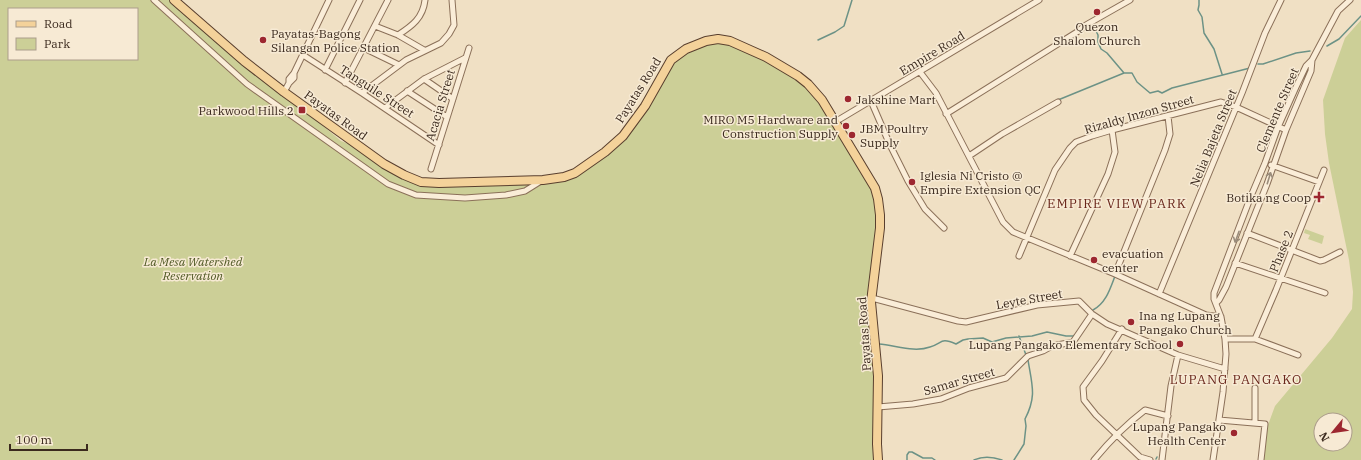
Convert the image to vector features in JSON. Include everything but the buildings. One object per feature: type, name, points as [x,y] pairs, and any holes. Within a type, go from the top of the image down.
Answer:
[{"type":"main road","name":"Payatas Road","points":[[174,0],[244,61],[284,92],[360,148],[393,169],[416,181],[438,183],[543,180],[564,177],[575,173],[612,146],[635,121],[671,60],[686,49],[712,40],[730,40],[766,57],[798,76],[818,95],[875,188],[878,199],[880,228],[872,298],[878,376],[878,460]]},
{"type":"street","points":[[154,0],[247,84],[388,184],[416,195],[464,198],[506,195],[525,191],[543,180]]},
{"type":"street","points":[[284,92],[293,79],[329,0]]},
{"type":"street","points":[[325,70],[360,0]]},
{"type":"street","points":[[345,83],[388,0]]},
{"type":"street","points":[[398,35],[414,25],[424,8],[425,0]]},
{"type":"street","points":[[362,93],[399,65],[424,50],[440,43],[449,34],[454,25],[452,0]]},
{"type":"street","name":"Empire Road","points":[[835,122],[1039,0]]},
{"type":"street","points":[[946,114],[1086,25],[1130,0]]},
{"type":"street","name":"Nelia Bajeta Street","points":[[1159,294],[1265,33],[1280,0]]},
{"type":"street","points":[[1312,60],[1338,11],[1350,0]]},
{"type":"street","points":[[375,26],[398,35],[424,50]]},
{"type":"street","points":[[364,48],[399,65]]},
{"type":"street","name":"Acacia Street","points":[[431,169],[469,48]]},
{"type":"street","name":"Tanguile Street","points":[[303,55],[385,108],[438,145]]},
{"type":"street","points":[[385,108],[424,79],[465,58]]},
{"type":"street","name":"Clemente Street","points":[[1213,460],[1225,369],[1225,338],[1221,317],[1214,299],[1214,293],[1278,127],[1306,66],[1312,60]]},
{"type":"street","name":"Clemente Street","points":[[1216,304],[1220,300],[1267,184],[1286,130],[1311,70],[1312,60]]},
{"type":"street","points":[[920,72],[936,93],[1003,222],[1013,232],[1115,274],[1206,315],[1221,317]]},
{"type":"street","points":[[424,79],[453,99]]},
{"type":"street","points":[[407,91],[447,117]]},
{"type":"street","points":[[871,101],[890,145],[908,181],[925,208],[944,228]]},
{"type":"street","points":[[969,156],[1002,134],[1058,102]]},
{"type":"street","name":"Rizaldy Inzon Street","points":[[1019,256],[1051,179],[1061,160],[1076,142],[1112,130],[1221,102],[1236,107],[1286,130]]},
{"type":"street","points":[[1115,274],[1165,150],[1170,134],[1169,115]]},
{"type":"street","points":[[1070,256],[1108,174],[1115,152],[1112,130]]},
{"type":"street","points":[[1265,163],[1319,182]]},
{"type":"street","name":"Phase 2","points":[[1255,339],[1324,170]]},
{"type":"street","points":[[1242,221],[1250,225]]},
{"type":"street","points":[[1247,233],[1322,261],[1340,252]]},
{"type":"street","points":[[1232,249],[1239,253]]},
{"type":"street","points":[[1235,263],[1325,293]]},
{"type":"street","name":"Leyte Street","points":[[872,298],[962,322],[1037,306],[1079,301],[1092,314],[1107,324],[1178,355],[1225,369]]},
{"type":"street","name":"Samar Street","points":[[878,407],[913,404],[941,399],[969,388],[1006,378],[1028,356],[1052,346],[1073,342],[1092,314]]},
{"type":"street","points":[[1122,330],[1083,387],[1084,400],[1087,406],[1140,457],[1150,460]]},
{"type":"street","points":[[1225,338],[1255,339],[1298,355]]},
{"type":"street","points":[[1162,460],[1172,382],[1178,355]]},
{"type":"street","points":[[1255,388],[1255,423]]},
{"type":"street","points":[[1094,460],[1102,450],[1145,410],[1168,416]]},
{"type":"street","points":[[1219,420],[1265,424],[1261,460]]},
{"type":"green space","name":"La Mesa Watershed Reservation","points":[[0,0],[174,0],[341,141],[360,148],[415,181],[558,179],[608,153],[666,69],[688,51],[714,41],[742,46],[812,89],[878,199],[871,302],[878,460],[0,460]]},
{"type":"green space","points":[[1361,20],[1361,460],[1262,460],[1268,425],[1275,406],[1332,338],[1352,309],[1353,292],[1349,260],[1329,163],[1325,134],[1323,100],[1345,38]]},
{"type":"green space","points":[[1305,229],[1324,236],[1322,244],[1308,239],[1310,235],[1304,233]]},
{"type":"waterway","points":[[818,40],[844,26],[852,0]]},
{"type":"waterway","points":[[1199,0],[1198,10],[1202,17],[1204,33],[1214,49],[1222,74]]},
{"type":"waterway","points":[[1327,46],[1339,39],[1361,16]]},
{"type":"waterway","points":[[1093,25],[1098,35],[1098,42],[1101,49],[1107,53],[1124,73],[1132,73],[1137,82],[1150,93],[1158,91],[1162,93],[1172,88],[1250,68]]},
{"type":"waterway","points":[[1258,64],[1263,64],[1296,53],[1310,51]]},
{"type":"waterway","points":[[1058,100],[1124,73]]},
{"type":"waterway","points":[[1093,310],[1104,300],[1115,276]]},
{"type":"waterway","points":[[879,344],[904,348],[924,349],[942,341],[956,344],[968,339],[983,338],[992,342],[1006,338],[1032,336],[1047,332],[1066,336],[1073,336],[1076,334]]},
{"type":"waterway","points":[[1019,336],[1026,355]]},
{"type":"waterway","points":[[1014,460],[1024,444],[1026,426],[1025,419],[1029,411],[1032,397],[1032,384],[1028,360]]},
{"type":"waterway","points":[[907,460],[907,455],[909,452],[923,458],[932,458],[935,460]]},
{"type":"waterway","points":[[974,460],[988,457],[1002,460]]},
{"type":"place","name":"Quezon Shalom Church","points":[[1097,12]]},
{"type":"place","name":"Payatas-Bagong Silangan Police Station","points":[[263,40]]},
{"type":"place","name":"Jakshine Mart","points":[[848,99]]},
{"type":"place","name":"Parkwood Hills 2","points":[[302,110]]},
{"type":"place","name":"MIRO M5 Hardware and Construction Supply","points":[[846,126]]},
{"type":"place","name":"JBM Poultry Supply","points":[[852,135]]},
{"type":"place","name":"Iglesia Ni Cristo @ Empire Extension QC","points":[[912,182]]},
{"type":"place","name":"Botika ng Coop","points":[[1319,197]]},
{"type":"place","name":"evacuation center","points":[[1094,260]]},
{"type":"place","name":"Ina ng Lupang Pangako Church","points":[[1131,322]]},
{"type":"place","name":"Lupang Pangako Elementary School","points":[[1180,344]]},
{"type":"place","name":"Lupang Pangako Health Center","points":[[1234,433]]},
{"type":"district","name":"EMPIRE VIEW PARK","points":[[1117,203]]},
{"type":"district","name":"LUPANG PANGAKO","points":[[1236,379]]}]
